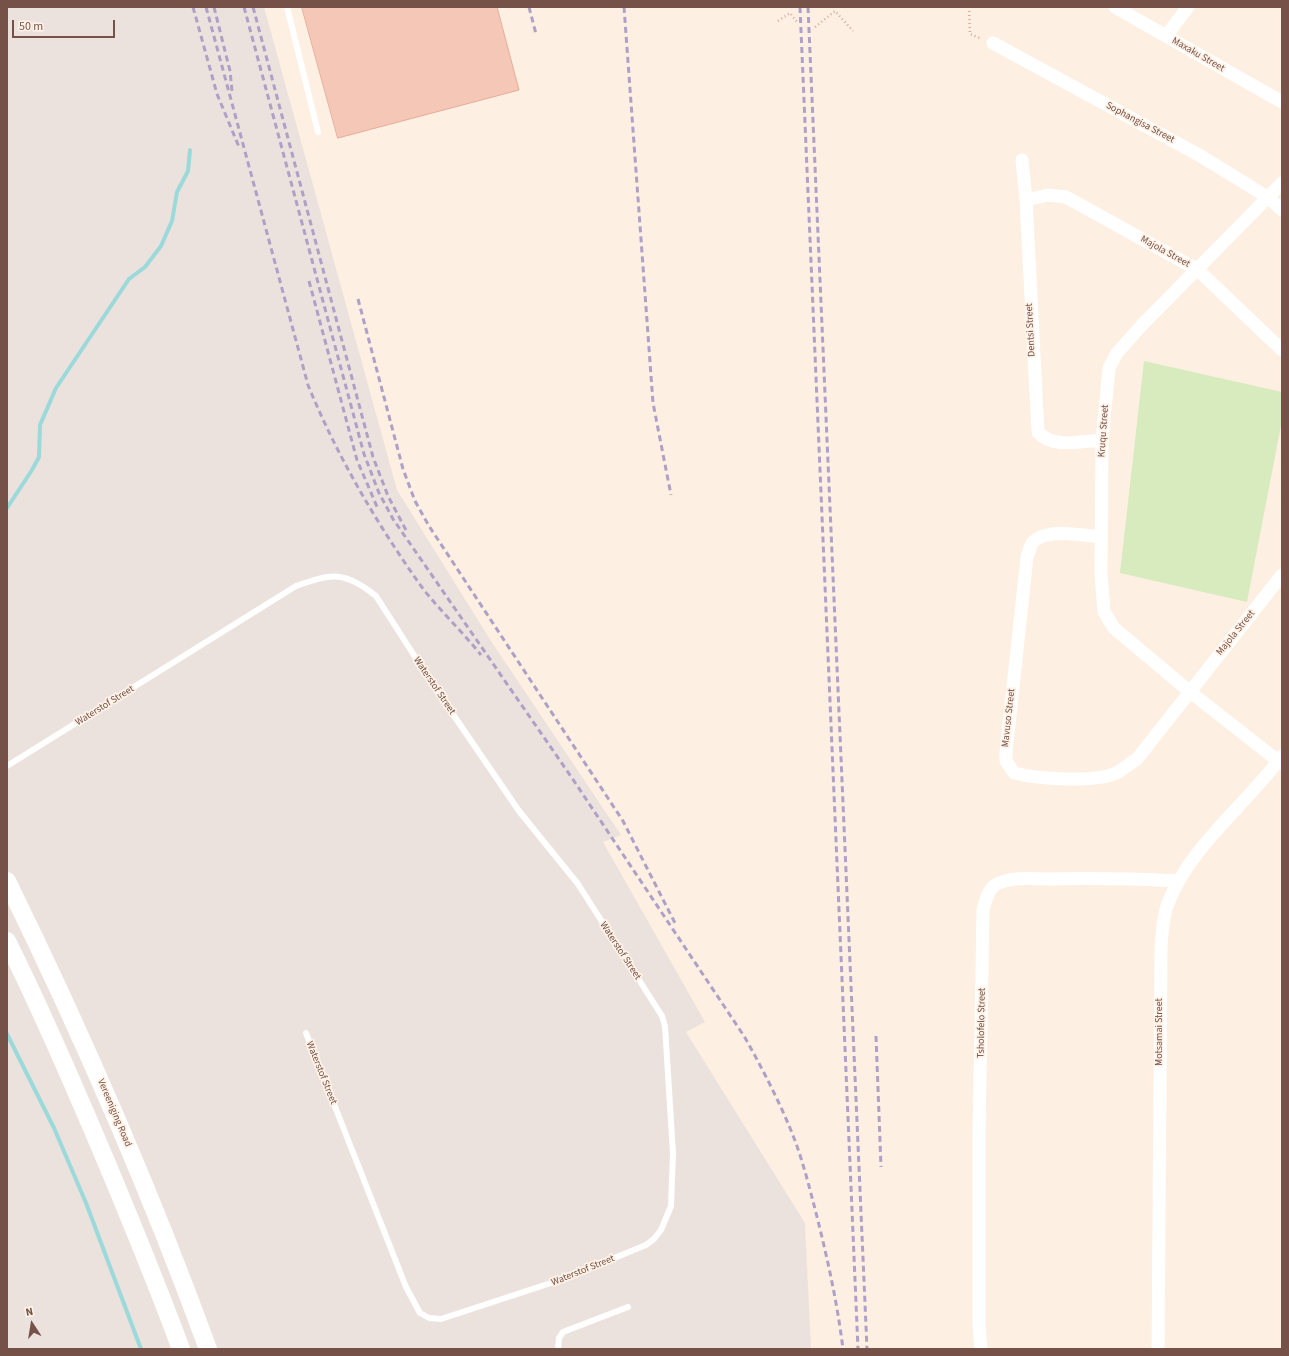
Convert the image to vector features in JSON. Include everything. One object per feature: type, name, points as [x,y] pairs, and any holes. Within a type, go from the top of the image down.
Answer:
[{"type":"main road","name":"Vereeniging Road","points":[[7,881],[54,978],[91,1060],[165,1236],[208,1349]]},
{"type":"main road","points":[[7,941],[29,986],[86,1114],[134,1229],[181,1349]]},
{"type":"street","name":"Maxaku Street","points":[[1115,7],[1282,102]]},
{"type":"street","points":[[1166,36],[1188,7]]},
{"type":"street","name":"Sophangisa Street","points":[[993,43],[1198,155],[1269,198],[1282,210]]},
{"type":"street","name":"Dentsi Street","points":[[1022,160],[1026,200],[1038,432],[1042,437],[1056,442],[1102,440]]},
{"type":"street","name":"Kruqu Street","points":[[1281,760],[1189,691],[1114,628],[1104,612],[1102,594],[1101,537],[1102,440],[1109,368],[1115,358],[1141,326],[1269,198],[1282,183]]},
{"type":"street","name":"Majola Street","points":[[1026,200],[1048,195],[1066,198],[1198,270],[1282,350]]},
{"type":"street","name":"Mavuso Street","points":[[1101,537],[1058,534],[1045,536],[1032,543],[1027,557],[1006,761],[1014,773],[1024,776],[1062,779],[1090,778],[1116,774],[1137,759],[1189,691]]},
{"type":"street","name":"Majola Street","points":[[1189,691],[1282,575]]},
{"type":"street","name":"Motsamai Street","points":[[1158,1349],[1160,946],[1166,908],[1178,881],[1192,860],[1281,760]]},
{"type":"street","name":"Tsholofelo Street","points":[[982,1349],[979,1325],[979,1135],[983,910],[986,898],[993,886],[1004,881],[1111,877],[1178,881]]},
{"type":"lane","points":[[287,7],[318,132]]},
{"type":"lane","name":"Waterstof Street","points":[[7,766],[296,586],[318,578],[335,576],[351,579],[365,587],[376,596],[435,688],[519,811],[578,884],[662,1016],[665,1026],[672,1152],[671,1206],[661,1230],[646,1245],[563,1279],[466,1313],[441,1320],[429,1318],[420,1313],[406,1287],[306,1033]]},
{"type":"lane","points":[[558,1349],[559,1338],[563,1332],[628,1307]]},
{"type":"path","points":[[790,7],[790,13],[797,22]]},
{"type":"path","points":[[835,7],[835,11],[853,31]]},
{"type":"path","points":[[969,7],[970,34],[993,43]]},
{"type":"path","points":[[815,27],[835,11]]},
{"type":"path","points":[[778,21],[790,13]]},
{"type":"shaded area","points":[[7,7],[264,7],[397,490],[491,641],[621,835],[603,842],[705,1022],[686,1032],[805,1223],[811,1349],[7,1349]]},
{"type":"green space","points":[[1144,361],[1282,392],[1282,420],[1247,602],[1120,573]]},
{"type":"building","points":[[302,7],[497,7],[519,90],[338,138]]},
{"type":"waterway","points":[[7,508],[39,457],[40,425],[56,388],[129,279],[145,267],[161,246],[172,221],[177,192],[188,171],[190,150]]},
{"type":"waterway","points":[[7,1034],[54,1128],[86,1203],[141,1349]]},
{"type":"railway","points":[[193,7],[217,94],[239,147]]},
{"type":"railway","points":[[206,7],[308,385],[319,411],[359,489],[389,538],[428,595],[481,655]]},
{"type":"railway","points":[[214,7],[230,71],[232,91]]},
{"type":"railway","points":[[244,7],[364,454],[379,493],[393,519],[572,778],[744,1036],[757,1059],[785,1116],[804,1168],[828,1261],[843,1349]]},
{"type":"railway","points":[[253,7],[373,457],[388,496],[407,532]]},
{"type":"railway","points":[[529,7],[536,34]]},
{"type":"railway","points":[[624,7],[653,403],[671,495]]},
{"type":"railway","points":[[800,7],[858,1349]]},
{"type":"railway","points":[[808,7],[867,1349]]},
{"type":"railway","points":[[309,281],[357,460],[378,509]]},
{"type":"railway","points":[[358,299],[403,469],[415,501],[429,526],[623,821],[676,925]]},
{"type":"railway","points":[[876,1036],[881,1167]]}]
